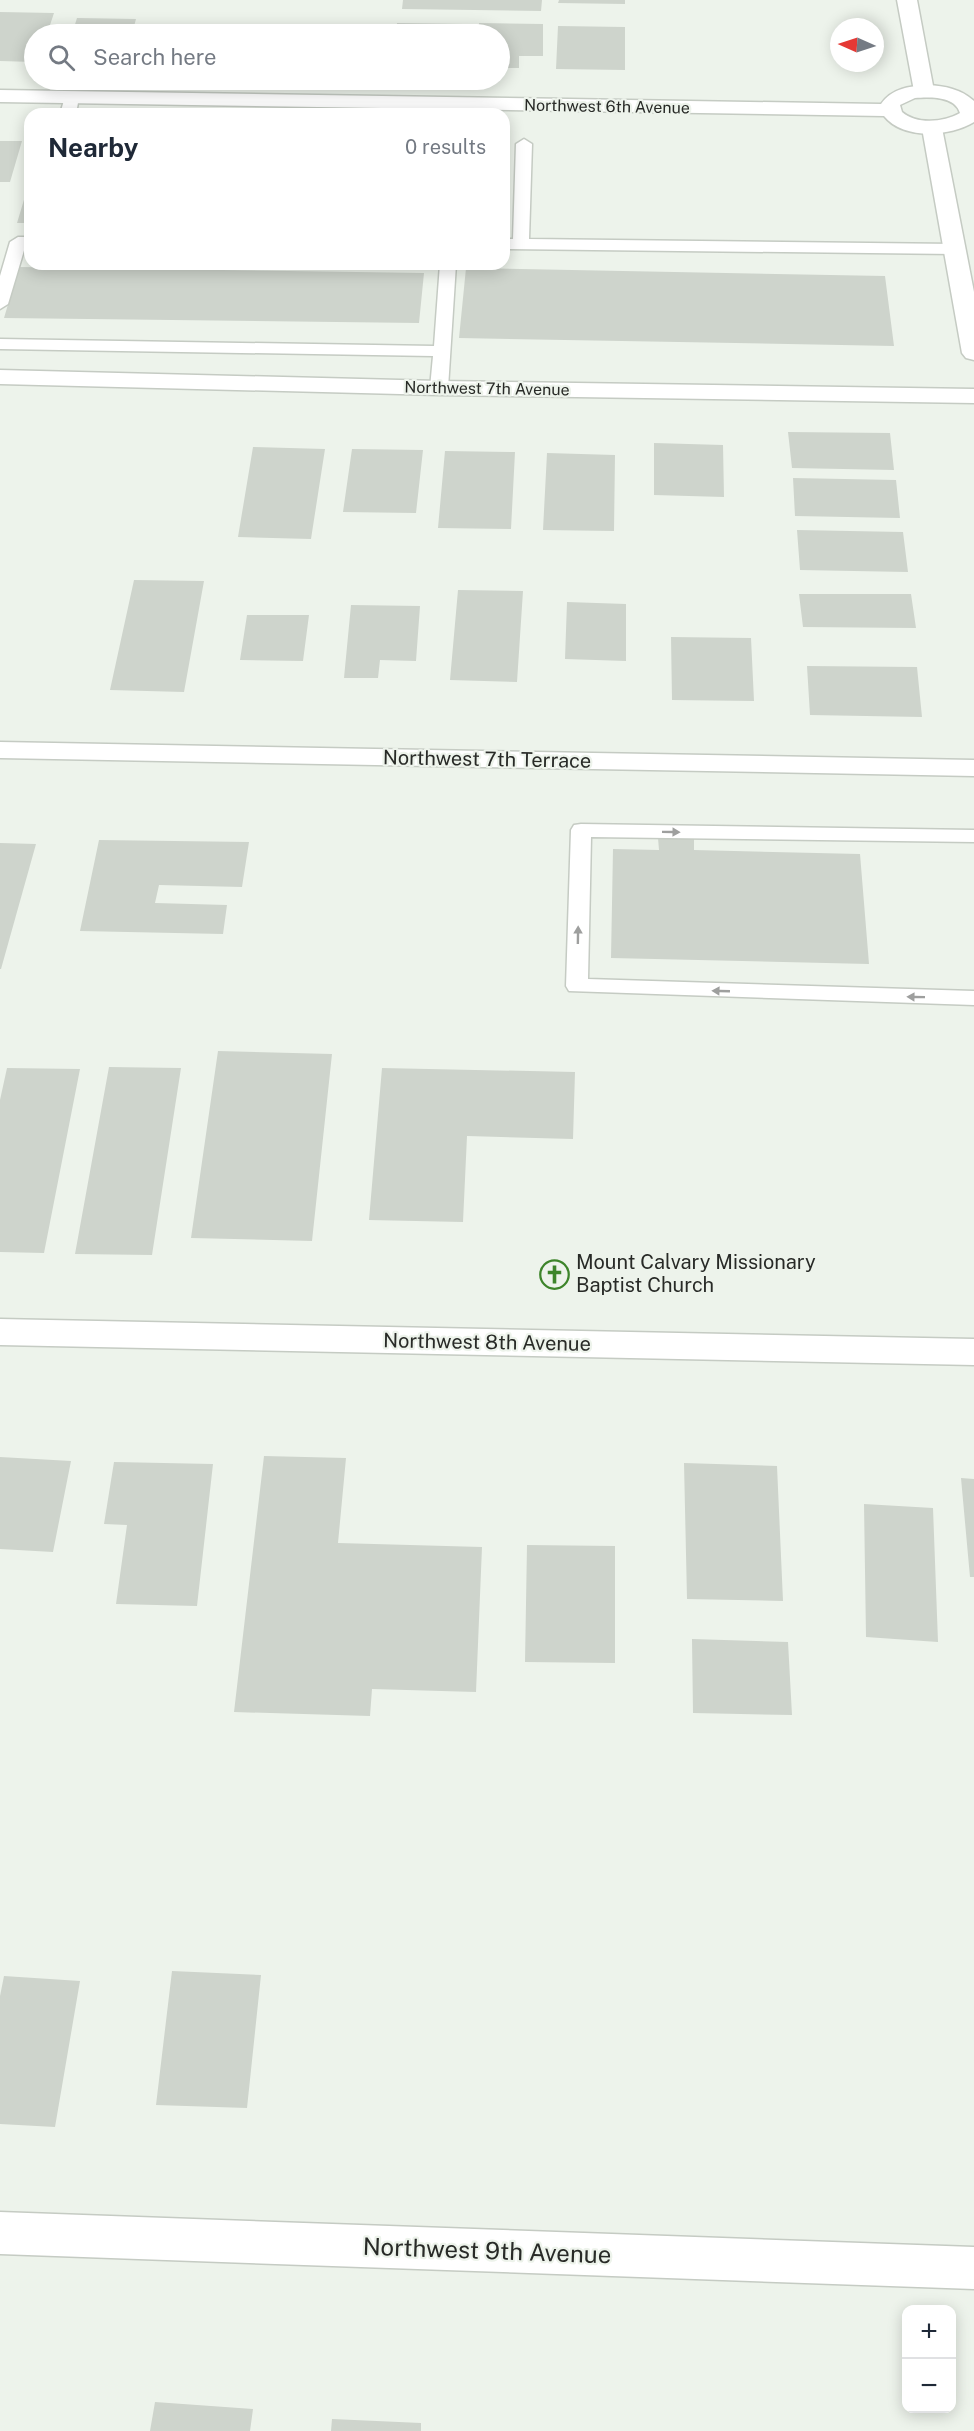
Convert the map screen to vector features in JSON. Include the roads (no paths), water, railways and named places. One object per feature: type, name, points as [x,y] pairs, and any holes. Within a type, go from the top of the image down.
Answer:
[{"type":"street","points":[[907,0],[924,91]]},
{"type":"street","points":[[924,91],[961,99],[973,111],[964,121],[956,125],[932,128],[900,120],[890,110],[894,100],[924,91]]},
{"type":"street","name":"Northwest 6th Avenue","points":[[0,96],[70,106],[480,108]]},
{"type":"street","name":"Northwest 6th Avenue","points":[[510,108],[890,110]]},
{"type":"street","points":[[932,128],[973,342]]},
{"type":"street","name":"Northwest 7th Avenue","points":[[0,377],[439,388],[974,396]]},
{"type":"street","name":"Northwest 7th Terrace","points":[[0,750],[974,768]]},
{"type":"street","name":"Northwest 8th Avenue","points":[[0,1332],[974,1352]]},
{"type":"street","name":"Northwest 9th Avenue","points":[[0,2233],[974,2268]]},
{"type":"lane","points":[[521,245],[524,144]]},
{"type":"lane","points":[[0,304],[18,242],[24,242]]},
{"type":"lane","points":[[510,244],[955,249]]},
{"type":"lane","points":[[439,388],[448,270]]},
{"type":"lane","points":[[0,344],[443,351]]},
{"type":"lane","points":[[974,836],[581,830],[577,986],[974,998]]},
{"type":"place","name":"Mount Calvary Missionary Baptist Church","points":[[555,1274]]}]
